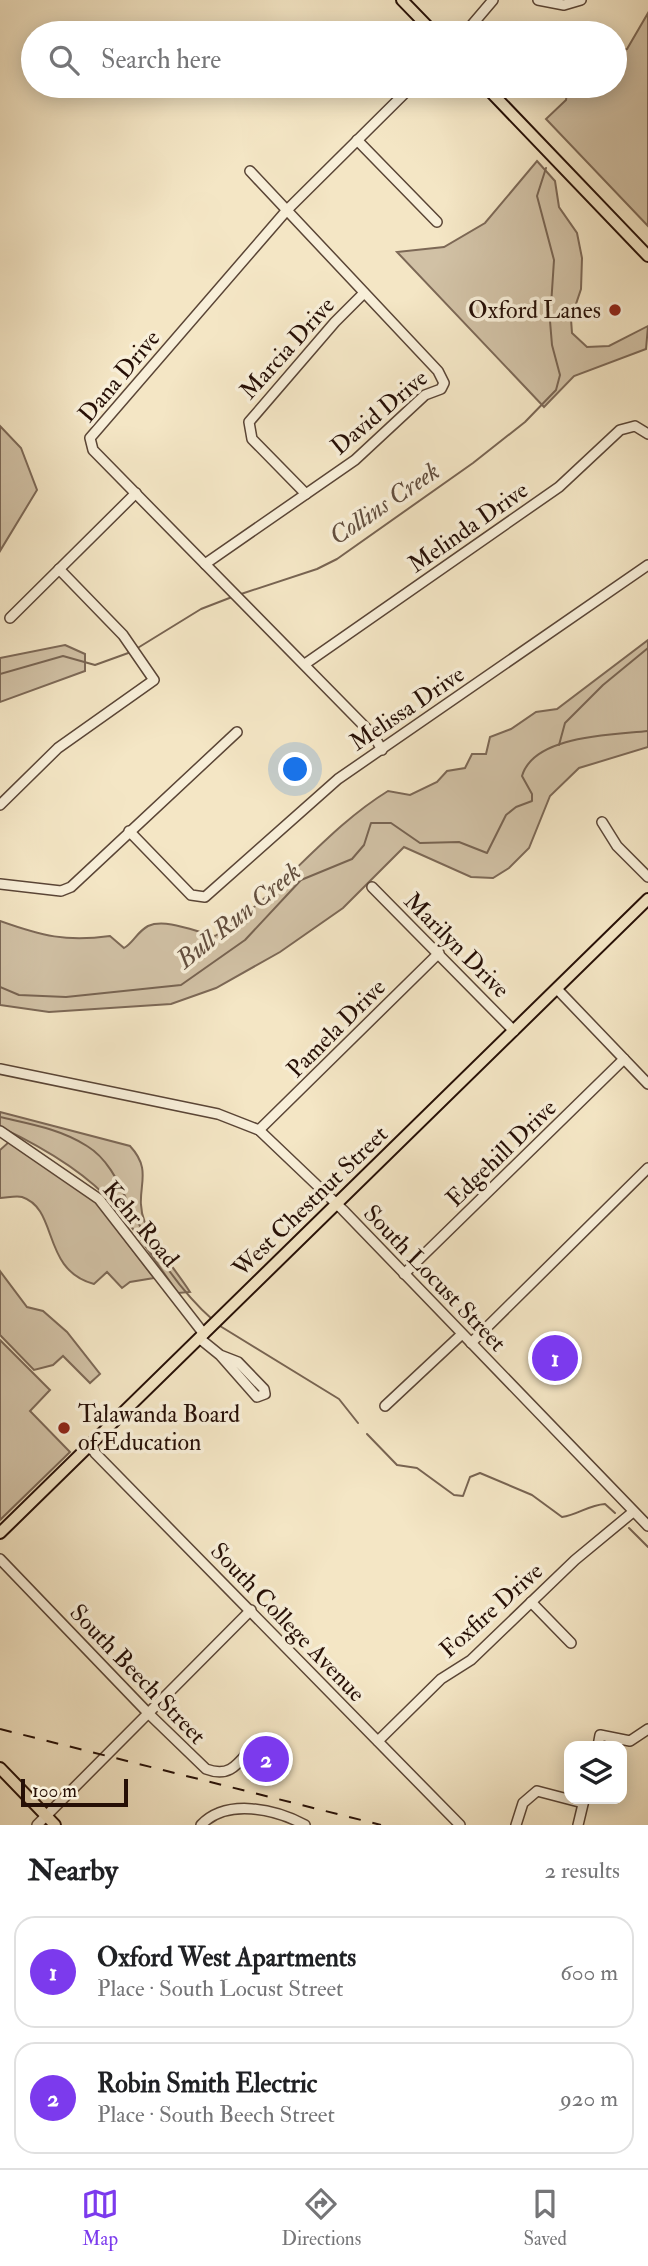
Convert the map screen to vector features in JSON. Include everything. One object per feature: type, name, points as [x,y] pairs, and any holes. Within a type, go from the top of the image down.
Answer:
[{"type":"main road","points":[[402,0],[422,21]]},
{"type":"main road","points":[[497,98],[648,256]]},
{"type":"main road","name":"West Chestnut Street","points":[[0,1533],[556,989],[646,906]]},
{"type":"main road","points":[[0,1768],[55,1825]]},
{"type":"street","points":[[476,21],[493,0]]},
{"type":"street","points":[[538,0],[564,5],[581,0]]},
{"type":"street","name":"Dana Drive","points":[[382,750],[374,736],[93,450],[90,438],[287,210],[400,98]]},
{"type":"street","points":[[357,140],[437,222]]},
{"type":"street","name":"David Drive","points":[[205,564],[355,460],[425,395],[443,387],[438,371],[250,171]]},
{"type":"street","name":"Marcia Drive","points":[[306,494],[252,439],[248,431],[249,422],[335,322],[364,293]]},
{"type":"street","name":"Melinda Drive","points":[[304,664],[559,487],[620,430],[635,426],[648,434]]},
{"type":"street","points":[[10,618],[136,493]]},
{"type":"street","name":"Melissa Drive","points":[[129,831],[191,895],[200,898],[331,784],[648,565]]},
{"type":"street","points":[[0,805],[58,748],[139,687],[154,680],[134,650],[59,569]]},
{"type":"street","points":[[0,884],[66,890],[237,732]]},
{"type":"street","points":[[602,821],[617,845],[648,877]]},
{"type":"street","name":"Marilyn Drive","points":[[372,887],[514,1031]]},
{"type":"street","name":"Pamela Drive","points":[[260,1130],[439,953]]},
{"type":"street","points":[[556,989],[648,1084]]},
{"type":"street","name":"Edgehill Drive","points":[[404,1274],[624,1059]]},
{"type":"street","name":"South Locust Street","points":[[0,1069],[218,1115],[260,1130],[337,1204],[648,1526]]},
{"type":"street","name":"Kehr Road","points":[[0,1131],[99,1199],[208,1329],[220,1355]]},
{"type":"street","points":[[471,1343],[648,1168]]},
{"type":"street","points":[[385,1406],[462,1334]]},
{"type":"street","points":[[220,1355],[237,1362],[264,1389],[265,1394],[257,1397],[220,1355]]},
{"type":"street","name":"South College Avenue","points":[[91,1445],[104,1462],[460,1825]]},
{"type":"street","name":"Foxfire Drive","points":[[378,1741],[441,1679],[471,1660],[531,1602],[633,1512]]},
{"type":"street","name":"South Beech Street","points":[[0,1559],[194,1760],[216,1773],[229,1771],[256,1743]]},
{"type":"street","points":[[531,1602],[570,1643]]},
{"type":"street","points":[[37,1825],[251,1610]]},
{"type":"street","points":[[599,1741],[600,1735],[630,1741],[648,1729]]},
{"type":"street","points":[[516,1825],[523,1803],[537,1791],[564,1797]]},
{"type":"street","points":[[578,1825],[583,1804]]},
{"type":"street","points":[[201,1825],[220,1811],[244,1808],[281,1815],[305,1825]]},
{"type":"shaded area","points":[[648,13],[648,226],[546,119],[566,98],[627,98],[627,49]]},
{"type":"shaded area","points":[[537,161],[555,181],[559,207],[577,233],[582,258],[581,289],[571,319],[572,333],[587,347],[609,346],[648,326],[646,349],[574,376],[544,407],[397,252],[444,247],[485,223]]},
{"type":"shaded area","points":[[0,426],[21,448],[37,490],[0,551]]},
{"type":"shaded area","points":[[648,640],[648,747],[579,768],[550,796],[529,848],[509,868],[493,878],[471,877],[404,847],[343,908],[280,952],[216,988],[171,1004],[49,1012],[0,1005],[0,921],[29,931],[67,938],[110,936],[124,948],[144,928],[155,924],[172,925],[215,936],[260,902],[343,825],[388,791],[410,795],[437,782],[447,771],[465,768],[472,754],[486,754],[490,737],[511,729],[536,712],[557,709]]},
{"type":"shaded area","points":[[65,645],[85,654],[85,671],[0,702],[0,658]]},
{"type":"shaded area","points":[[0,1112],[130,1146],[138,1156],[143,1174],[141,1201],[145,1223],[160,1250],[190,1292],[178,1293],[132,1227],[103,1194],[62,1161],[0,1127]]},
{"type":"shaded area","points":[[10,1141],[96,1202],[154,1278],[130,1282],[122,1288],[107,1272],[94,1284],[77,1277],[58,1253],[34,1204],[20,1196],[0,1198],[0,1150]]},
{"type":"shaded area","points":[[0,1271],[27,1307],[43,1311],[67,1332],[100,1374],[90,1383],[63,1356],[53,1365],[34,1370],[0,1335]]},
{"type":"shaded area","points":[[0,1340],[50,1390],[30,1411],[70,1452],[0,1520]]},
{"type":"waterway","name":"Collins Creek","points":[[241,594],[317,569],[337,559],[473,463],[525,422],[556,390],[560,375],[552,345],[550,321],[554,260],[537,196],[546,168]]},
{"type":"waterway","name":"Collins Creek","points":[[136,649],[201,609],[232,597]]},
{"type":"waterway","name":"Bull Run Creek","points":[[559,745],[565,723],[603,685],[648,648]]},
{"type":"waterway","name":"Collins Creek","points":[[0,674],[63,656],[95,665],[131,652]]},
{"type":"waterway","name":"Bull Run Creek","points":[[0,987],[19,995],[66,997],[181,985],[245,940],[301,880],[352,859],[364,845],[371,823],[391,823],[420,843],[459,842],[487,853],[506,815],[516,807],[532,801],[532,794],[522,776],[529,762],[542,752],[558,745],[596,736],[648,731]]},
{"type":"waterway","points":[[0,1117],[56,1131],[97,1153],[112,1172],[140,1226],[164,1264],[182,1288],[213,1320]]},
{"type":"waterway","points":[[220,1326],[339,1399],[358,1423]]},
{"type":"waterway","points":[[367,1434],[397,1465],[417,1468],[454,1495],[463,1496],[470,1477],[480,1473],[532,1495],[562,1517],[605,1504],[615,1513]]},
{"type":"waterway","points":[[629,1528],[648,1547]]},
{"type":"railway","points":[[0,1729],[381,1825]]},
{"type":"place","name":"Oxford Lanes","points":[[615,310]]},
{"type":"place","name":"Oxford West Apartments","points":[[555,1358]]},
{"type":"place","name":"Talawanda Board of Education","points":[[64,1428]]},
{"type":"place","name":"Robin Smith Electric","points":[[266,1759]]}]
